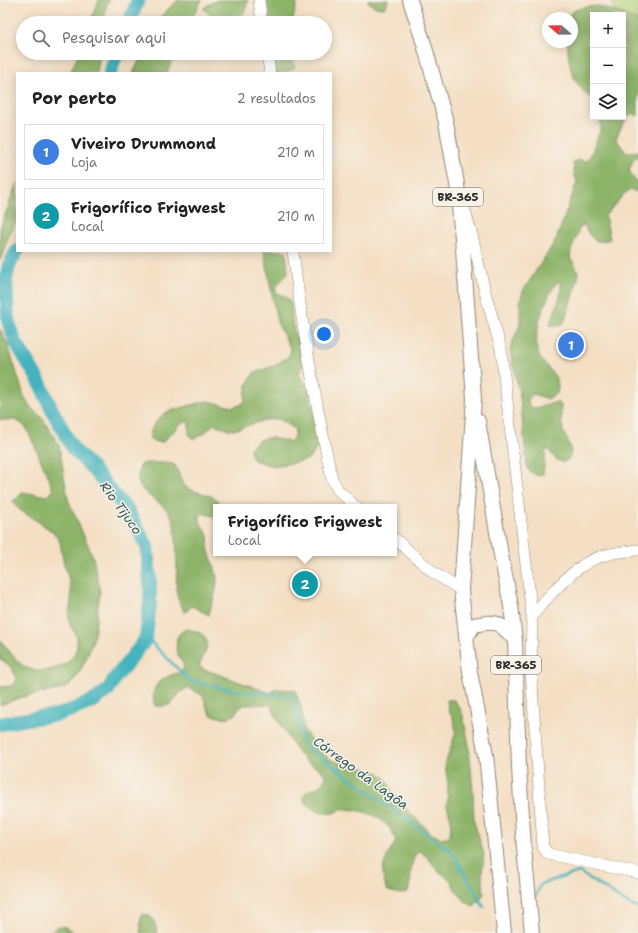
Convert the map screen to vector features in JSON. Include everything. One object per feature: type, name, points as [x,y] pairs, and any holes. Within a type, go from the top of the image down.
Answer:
[{"type":"main road","name":"BR-365","points":[[410,0],[446,122],[457,184],[474,399],[511,606],[515,640],[519,776],[524,848],[534,930]]},
{"type":"main road","name":"BR-365","points":[[474,399],[461,590],[470,672],[486,755],[504,933]]},
{"type":"main road","name":"BR-365","points":[[466,637],[474,625],[490,622],[500,624],[515,640]]},
{"type":"street","points":[[259,0],[261,16]]},
{"type":"street","points":[[268,60],[270,72]]},
{"type":"street","points":[[457,184],[472,234],[485,292],[502,349],[532,616],[531,671],[543,847],[548,854],[638,873]]},
{"type":"street","points":[[293,252],[311,374],[332,479],[338,490],[353,504]]},
{"type":"street","points":[[397,541],[434,573],[461,590]]},
{"type":"street","points":[[532,616],[559,586],[583,565],[601,557],[620,552],[638,550]]},
{"type":"green space","points":[[99,0],[109,0],[106,6],[105,16],[93,16]]},
{"type":"green space","points":[[178,0],[202,0],[193,16],[161,16]]},
{"type":"green space","points":[[217,0],[248,0],[242,16],[212,16],[203,8]]},
{"type":"green space","points":[[264,0],[297,0],[294,16],[263,16]]},
{"type":"green space","points":[[367,0],[389,0],[384,8],[379,8]]},
{"type":"green space","points":[[612,0],[638,0],[638,96],[626,31],[626,12],[615,12]]},
{"type":"green space","points":[[598,6],[619,12],[590,12],[590,97],[580,87],[573,75],[568,48],[578,48],[578,12],[573,12],[584,7]]},
{"type":"green space","points":[[626,15],[638,21],[638,116],[633,113],[626,119]]},
{"type":"green space","points":[[76,60],[99,60],[97,72],[70,72]]},
{"type":"green space","points":[[140,60],[172,60],[167,72],[134,72]]},
{"type":"green space","points":[[276,60],[292,60],[295,67],[287,72],[272,72]]},
{"type":"green space","points":[[600,120],[626,120],[616,138],[627,153],[638,151],[638,156],[633,161],[629,170],[635,181],[638,183],[638,192],[630,190],[625,193],[605,216],[610,239],[605,241],[596,241],[588,233],[584,224],[579,229],[570,256],[578,272],[578,278],[564,323],[560,326],[550,325],[560,296],[561,285],[559,281],[552,290],[543,310],[537,331],[537,350],[542,361],[555,377],[558,387],[557,393],[548,399],[533,394],[529,397],[528,402],[530,407],[535,408],[557,402],[561,405],[562,427],[571,452],[567,460],[562,462],[556,459],[546,449],[543,474],[538,476],[529,471],[527,467],[520,397],[510,351],[520,324],[520,302],[523,291],[556,240],[577,182],[573,163],[578,160],[587,161],[590,157],[601,129]]},
{"type":"green space","points":[[16,185],[16,221],[0,261],[0,229]]},
{"type":"green space","points":[[264,252],[286,252],[288,273],[275,288],[277,294],[285,296],[290,301],[295,332],[307,365],[301,367],[299,374],[310,393],[319,443],[312,456],[306,460],[272,466],[254,460],[250,448],[259,440],[272,438],[291,442],[295,429],[279,419],[265,420],[234,430],[214,424],[205,433],[193,439],[189,434],[189,421],[182,423],[163,442],[150,440],[151,431],[155,423],[161,416],[169,411],[207,401],[233,407],[240,405],[245,401],[247,386],[255,372],[274,366],[289,356],[291,350],[277,322]]},
{"type":"green space","points":[[0,329],[8,345],[24,396],[32,409],[43,419],[59,445],[68,499],[93,557],[100,591],[92,644],[79,673],[70,685],[63,689],[23,697],[0,705],[0,687],[11,686],[16,681],[11,668],[0,659],[0,640],[15,658],[25,667],[42,671],[51,670],[67,663],[73,657],[77,640],[69,621],[71,589],[59,540],[47,528],[19,509],[13,501],[18,498],[22,492],[47,496],[53,491],[27,429],[24,425],[17,421],[0,420]]},
{"type":"green space","points":[[169,463],[175,465],[184,485],[194,491],[210,495],[219,504],[213,504],[213,516],[201,513],[200,517],[200,521],[207,532],[209,551],[217,577],[216,589],[209,615],[192,606],[185,613],[178,599],[176,587],[177,549],[173,520],[169,512],[149,496],[139,483],[138,475],[141,464]]},
{"type":"green space","points":[[187,629],[202,634],[207,642],[207,647],[199,666],[205,670],[270,693],[275,689],[295,690],[302,710],[304,730],[322,753],[333,761],[348,763],[379,773],[386,779],[397,798],[410,813],[432,834],[444,839],[450,835],[451,819],[447,806],[448,785],[445,765],[456,731],[453,718],[449,712],[447,700],[454,700],[463,716],[469,745],[474,822],[484,854],[482,874],[484,894],[478,902],[473,906],[466,902],[454,888],[452,882],[437,870],[429,859],[419,850],[413,860],[408,892],[401,894],[388,891],[383,877],[383,871],[386,859],[396,841],[390,828],[380,819],[361,811],[341,809],[334,813],[328,814],[315,810],[308,805],[303,797],[307,791],[321,785],[326,776],[322,771],[306,761],[297,752],[275,715],[271,704],[244,705],[238,709],[235,715],[223,718],[211,715],[203,696],[187,688],[168,705],[155,706],[153,698],[154,692],[159,682],[169,676],[182,672],[184,666],[176,649],[177,637],[181,632]]},
{"type":"green space","points":[[142,914],[149,915],[154,920],[157,933],[140,933]]},
{"type":"green space","points":[[57,926],[66,927],[72,933],[51,933]]},
{"type":"waterway","name":"Rio Tijuco","points":[[132,16],[138,0]]},
{"type":"waterway","name":"Rio Tijuco","points":[[110,72],[115,60]]},
{"type":"waterway","name":"Rio Tijuco","points":[[0,724],[57,715],[95,700],[108,690],[115,678],[143,643],[146,637],[150,603],[147,546],[128,511],[90,466],[73,449],[53,412],[39,381],[15,341],[8,320],[6,279],[9,265],[16,252]]},
{"type":"waterway","name":"Córrego da Lagôa","points":[[146,637],[190,681],[238,691],[293,696],[303,744],[452,852],[484,907]]},
{"type":"waterway","name":"Córrego da Lagôa","points":[[535,897],[541,884],[579,872],[630,905],[638,908]]},
{"type":"place","name":"Viveiro Drummond","points":[[571,345]]},
{"type":"place","name":"Frigorífico Frigwest","points":[[305,584]]}]
